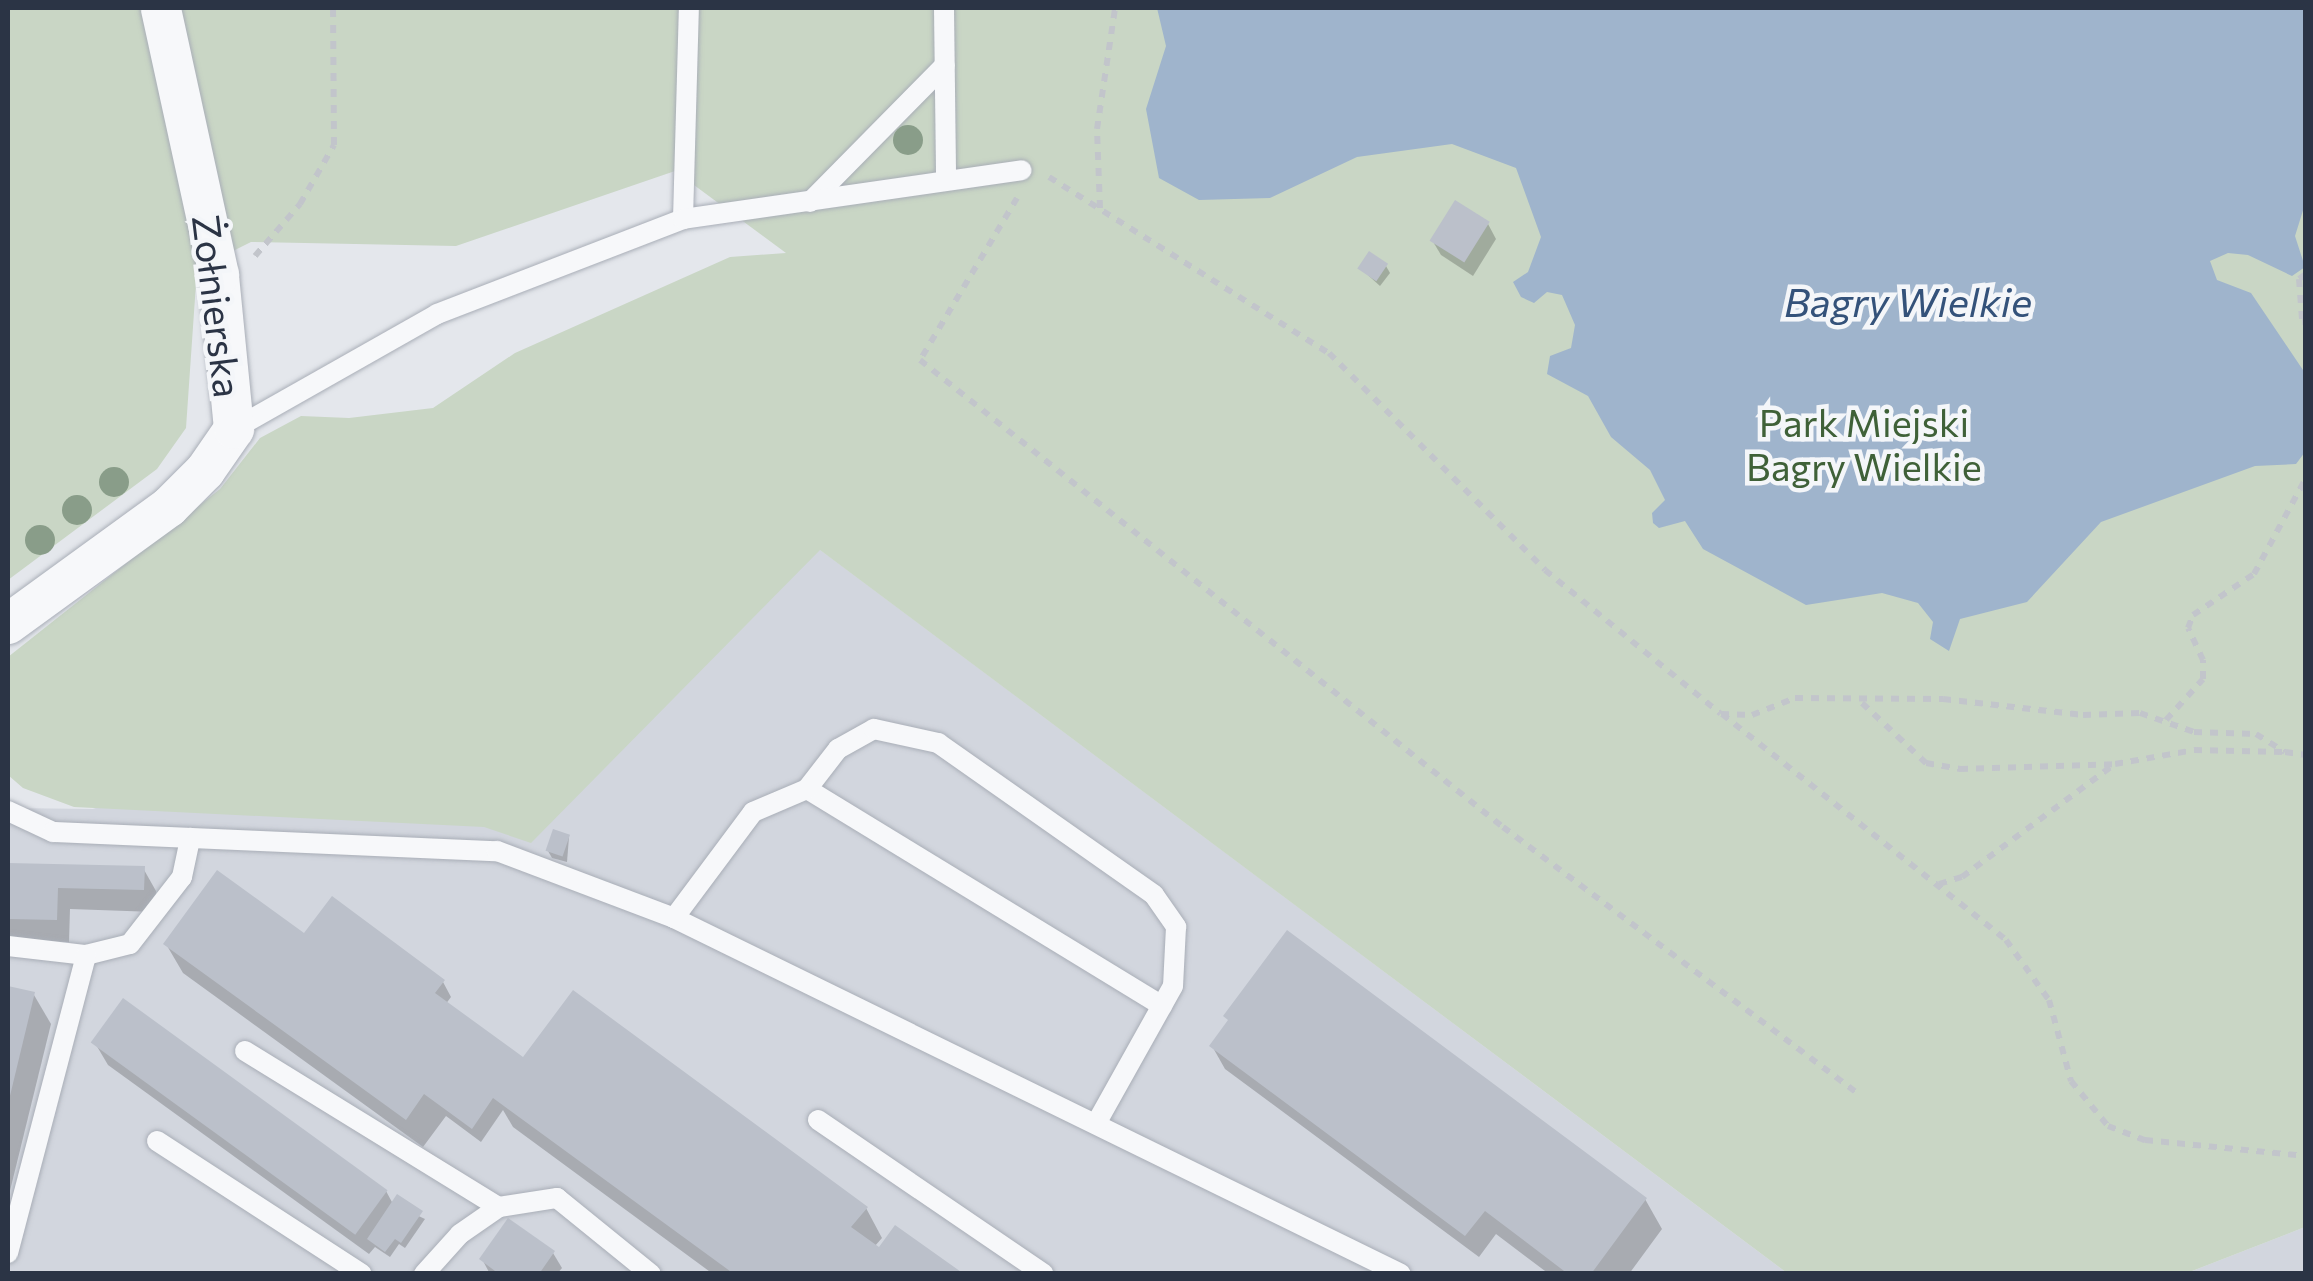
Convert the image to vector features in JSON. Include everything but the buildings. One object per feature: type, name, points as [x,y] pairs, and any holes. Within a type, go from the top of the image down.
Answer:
[{"type":"street","name":"Żołnierska","points":[[8,624],[169,506],[205,471],[234,428],[219,275],[160,8]]},
{"type":"lane","points":[[683,219],[689,8]]},
{"type":"lane","points":[[944,8],[946,178]]},
{"type":"lane","points":[[810,202],[945,65]]},
{"type":"lane","points":[[234,428],[437,314],[683,219],[1021,170]]},
{"type":"lane","points":[[674,918],[753,812],[807,789],[838,749],[874,729],[938,743],[1154,895],[1176,927],[1174,986],[1096,1124]]},
{"type":"lane","points":[[807,789],[1162,1006]]},
{"type":"lane","points":[[8,811],[52,832],[497,851],[674,918],[1401,1274]]},
{"type":"lane","points":[[8,946],[86,955],[130,944],[160,913],[182,877],[190,838]]},
{"type":"lane","points":[[8,1253],[86,955]]},
{"type":"lane","points":[[245,1051],[499,1206]]},
{"type":"lane","points":[[818,1120],[1044,1274]]},
{"type":"lane","points":[[157,1140],[362,1274]]},
{"type":"lane","points":[[424,1274],[460,1234],[499,1206],[557,1198],[651,1274]]},
{"type":"path","points":[[219,275],[263,252],[334,145],[333,8]]},
{"type":"path","points":[[1100,209],[1097,130],[1115,8]]},
{"type":"path","points":[[1860,1095],[1488,814],[920,360],[1016,207],[1021,170],[1042,174],[1328,353],[1545,570],[1938,884],[2031,968],[2049,1000],[2070,1080],[2108,1126],[2145,1140],[2306,1156]]},
{"type":"path","points":[[2306,274],[2298,279],[2306,334]]},
{"type":"path","points":[[2166,720],[2203,679],[2203,660],[2188,628],[2192,615],[2254,574],[2306,478]]},
{"type":"path","points":[[1721,714],[1752,715],[1795,698],[1862,704],[1943,699],[2166,720],[2194,732],[2256,734],[2285,752]]},
{"type":"path","points":[[1862,704],[1926,763],[1960,769],[2115,764],[2194,750],[2306,756]]},
{"type":"path","points":[[1938,884],[1962,877],[2115,764]]},
{"type":"shaded area","points":[[815,546],[1787,1273],[8,1274],[8,808],[93,809]]},
{"type":"shaded area","points":[[2305,1227],[2305,1273],[2187,1273]]},
{"type":"green space","name":"Park Miejski Bagry Wielkie","points":[[8,8],[2305,8],[2305,1227],[2187,1273],[1787,1273],[820,550],[531,843],[484,827],[74,807],[23,788],[8,775],[8,657],[220,489],[260,438],[301,416],[349,418],[433,408],[515,353],[730,257],[786,253],[675,171],[456,246],[251,242],[197,269],[186,428],[157,469],[8,580]]},
{"type":"water","name":"Bagry Wielkie","points":[[1157,8],[2305,8],[2305,204],[2295,236],[2305,267],[2292,276],[2248,255],[2228,253],[2210,261],[2217,280],[2251,293],[2305,373],[2305,452],[2296,464],[2255,466],[2101,522],[2027,602],[1960,619],[1949,651],[1930,639],[1933,622],[1918,603],[1882,593],[1806,605],[1703,549],[1685,521],[1659,528],[1653,523],[1652,513],[1665,500],[1650,470],[1611,437],[1588,396],[1547,374],[1550,356],[1571,348],[1575,325],[1562,295],[1547,292],[1534,303],[1521,297],[1513,282],[1528,272],[1541,237],[1516,168],[1452,144],[1357,157],[1270,198],[1199,200],[1159,178],[1146,109],[1166,46]]}]
